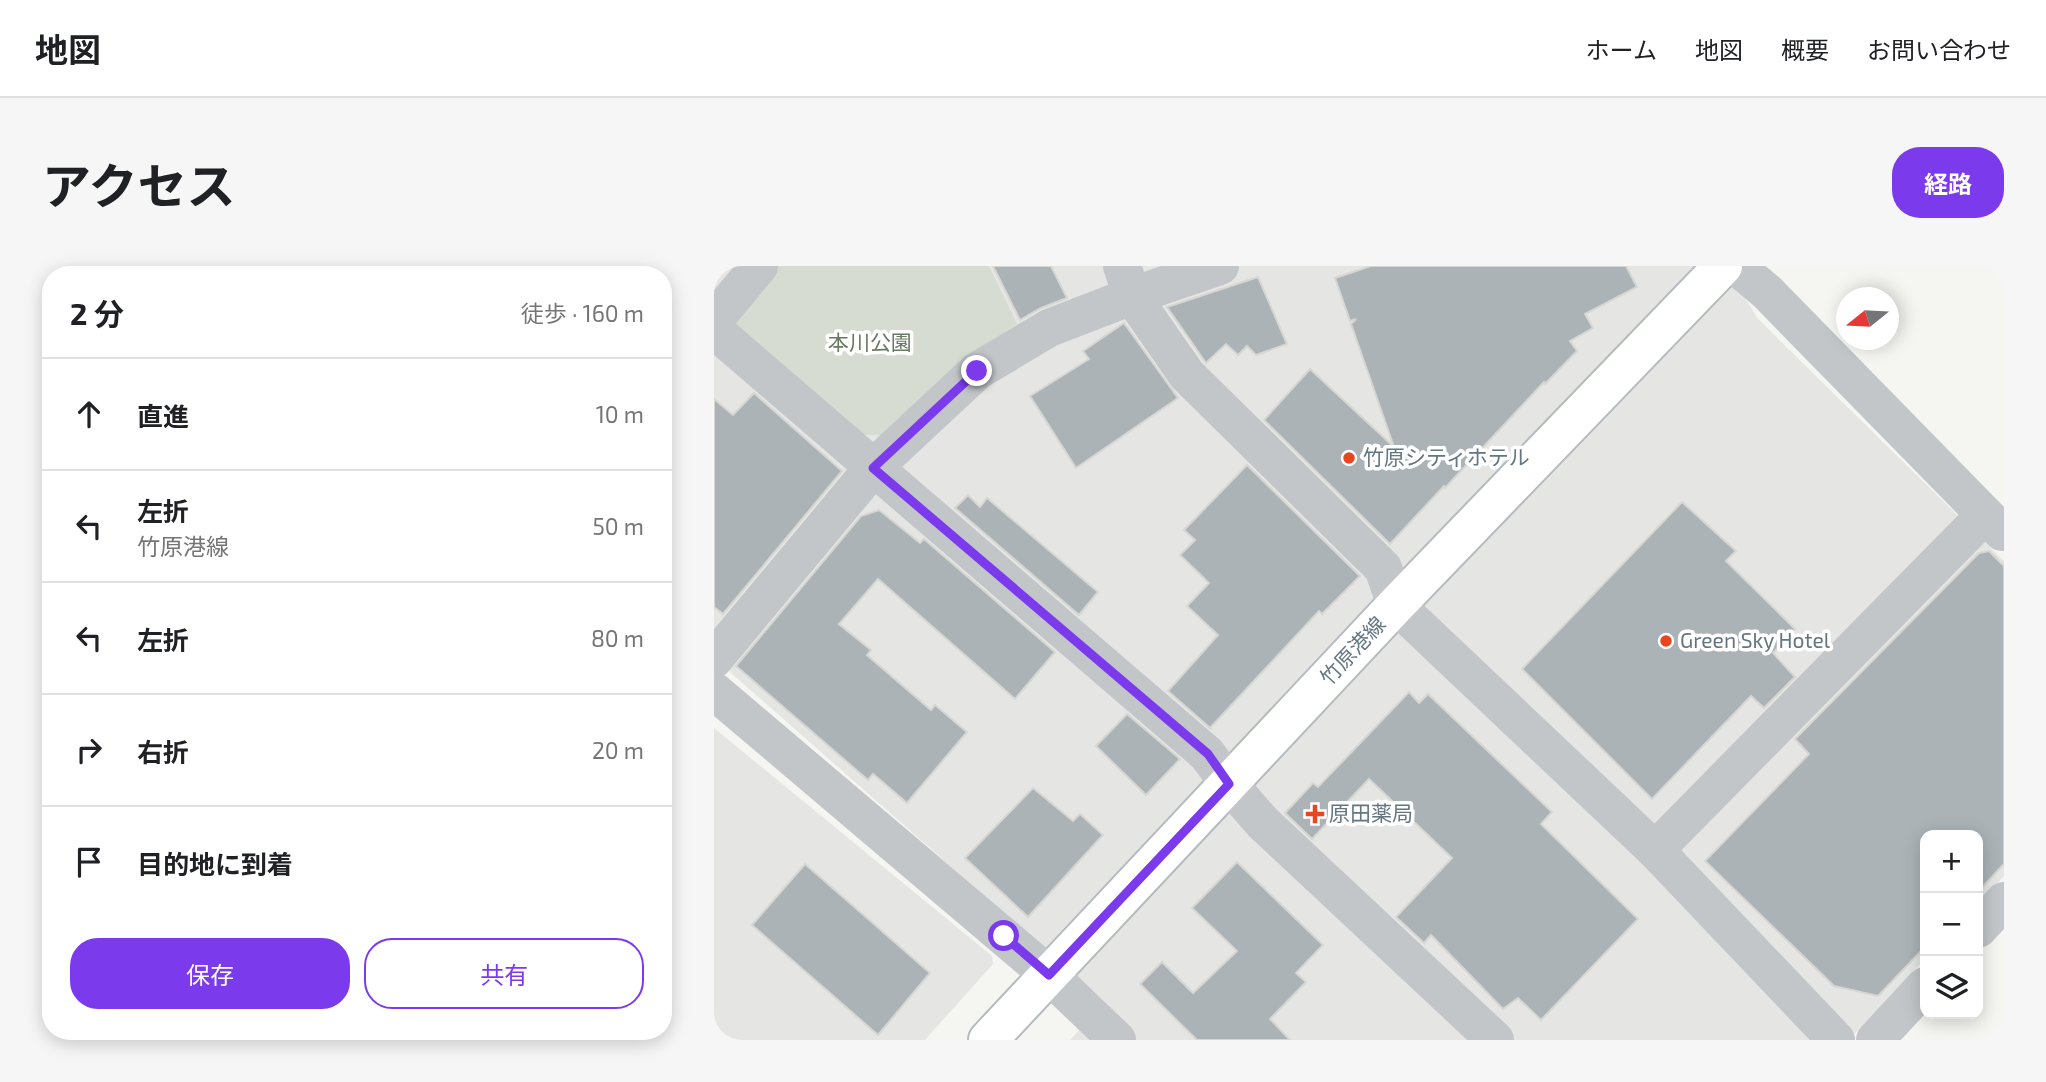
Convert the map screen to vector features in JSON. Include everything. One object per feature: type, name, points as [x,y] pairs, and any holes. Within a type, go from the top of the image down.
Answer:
[{"type":"main road","name":"竹原港線","points":[[988,1040],[1396,605],[1723,266]]},
{"type":"street","points":[[714,320],[759,266]]},
{"type":"street","points":[[714,659],[873,468],[977,371],[1127,281],[1220,266]]},
{"type":"street","points":[[1655,849],[1994,524],[1767,292],[1736,266]]},
{"type":"street","points":[[1127,281],[1187,375],[1383,568],[1396,605],[1655,849],[1836,1040]]},
{"type":"street","points":[[714,330],[1208,754],[1229,784],[1263,823],[1495,1040]]},
{"type":"street","points":[[714,691],[1049,975],[1117,1040]]},
{"type":"street","points":[[1983,924],[2004,901]]},
{"type":"street","points":[[1875,1040],[1920,991]]},
{"type":"shaded area","points":[[714,266],[1725,266],[1758,319],[2004,561],[2004,876],[1983,899],[1983,830],[1920,830],[1920,964],[1849,1040],[1070,1040],[1105,1002],[714,658]]},
{"type":"shaded area","points":[[714,728],[992,956],[993,964],[925,1040],[714,1040]]},
{"type":"green space","name":"本川公園","points":[[779,266],[989,266],[1017,324],[970,356],[881,435],[861,435],[736,330],[735,319]]},
{"type":"building","points":[[993,266],[1051,266],[1067,298],[1020,320]]},
{"type":"building","points":[[1371,266],[1626,266],[1637,287],[1585,314],[1593,328],[1570,341],[1577,351],[1545,384],[1544,382],[1390,544],[1264,420],[1310,369],[1394,447],[1351,324],[1356,319],[1350,321],[1335,278]]},
{"type":"building","points":[[1258,277],[1287,344],[1256,355],[1247,346],[1238,355],[1226,344],[1206,363],[1167,307]]},
{"type":"building","points":[[1124,323],[1178,398],[1076,468],[1030,396],[1089,359],[1083,351]]},
{"type":"building","points":[[754,393],[842,471],[723,614],[714,607],[714,399],[733,415]]},
{"type":"building","points":[[1247,465],[1360,576],[1322,614],[1319,611],[1210,728],[1168,691],[1218,635],[1187,606],[1209,583],[1180,555],[1195,540],[1184,530]]},
{"type":"building","points":[[968,495],[980,507],[987,498],[1098,592],[1079,615],[955,508]]},
{"type":"building","name":"Green Sky Hotel","points":[[1682,502],[1736,551],[1726,561],[1795,629],[1773,653],[1795,677],[1764,708],[1751,696],[1652,799],[1522,669]]},
{"type":"building","points":[[879,510],[920,543],[924,539],[1055,652],[1015,699],[878,579],[839,624],[871,650],[867,655],[931,710],[935,705],[967,732],[907,803],[873,774],[868,780],[736,666],[861,516]]},
{"type":"building","points":[[1989,551],[2004,566],[2004,864],[1983,887],[1983,830],[1920,830],[1920,952],[1878,996],[1834,986],[1705,861],[1809,754],[1795,739],[1979,553]]},
{"type":"building","points":[[1409,692],[1419,703],[1428,694],[1552,812],[1541,824],[1638,919],[1541,1020],[1518,998],[1503,1009],[1431,935],[1424,943],[1396,917],[1452,858],[1369,779],[1312,839],[1285,813],[1313,783],[1318,787]]},
{"type":"building","points":[[1127,714],[1180,759],[1146,795],[1096,746]]},
{"type":"building","points":[[1033,788],[1073,821],[1080,814],[1103,835],[1028,917],[965,858]]},
{"type":"building","points":[[1237,862],[1323,945],[1296,973],[1306,982],[1270,1019],[1290,1040],[1197,1040],[1140,984],[1162,962],[1193,993],[1237,951],[1192,908]]},
{"type":"building","points":[[805,864],[930,973],[878,1035],[752,925]]},
{"type":"place","name":"竹原シティホテル","points":[[1349,458]]},
{"type":"place","name":"Green Sky Hotel","points":[[1666,641]]},
{"type":"place","name":"原田薬局","points":[[1315,814]]},
{"type":"route","points":[[977,371],[873,468],[1208,754],[1229,784],[1049,975],[1004,936]]}]
